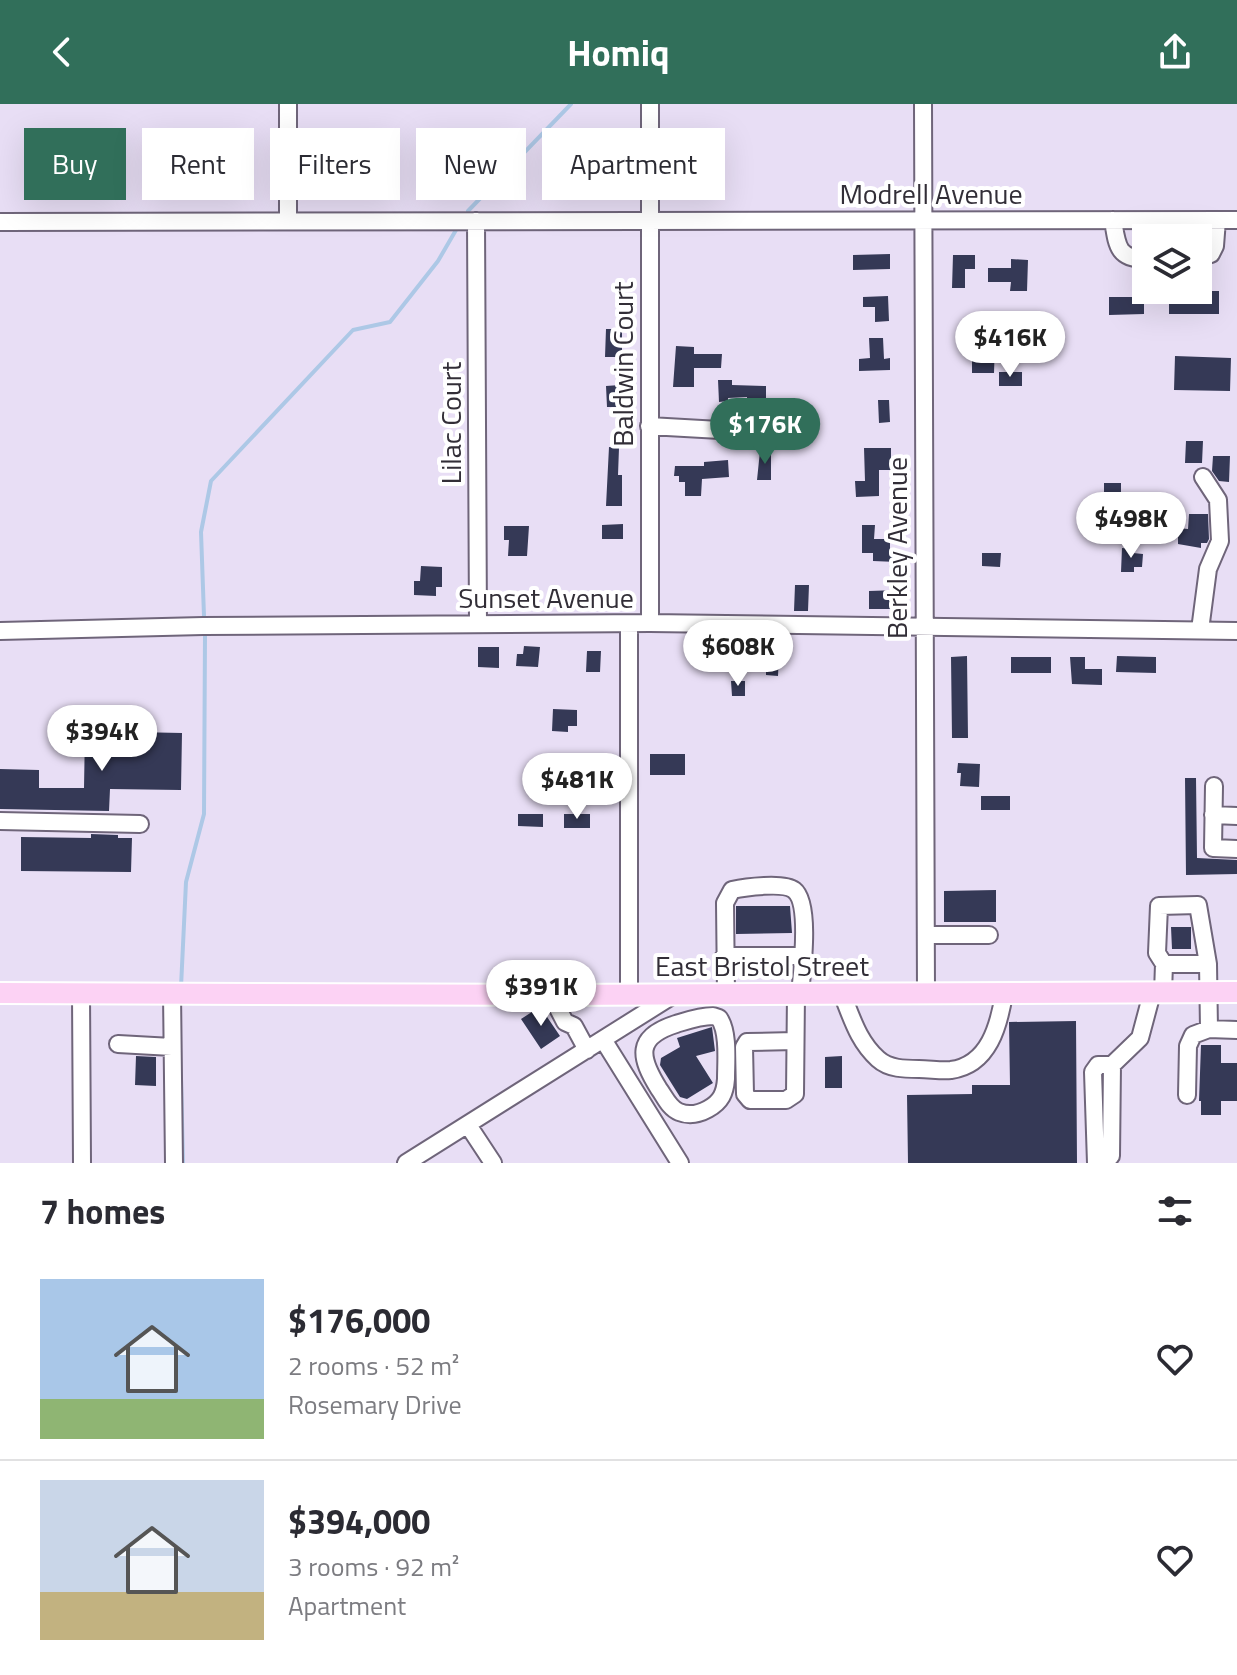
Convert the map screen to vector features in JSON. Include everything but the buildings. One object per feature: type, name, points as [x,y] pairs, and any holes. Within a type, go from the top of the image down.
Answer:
[{"type":"main road","name":"East Bristol Street","points":[[0,993],[551,995],[1222,992]]},
{"type":"street","points":[[288,104],[288,221]]},
{"type":"street","name":"Baldwin Court","points":[[650,104],[650,623]]},
{"type":"street","name":"Berkley Avenue","points":[[923,104],[926,992]]},
{"type":"street","points":[[1113,220],[1117,245],[1132,259]]},
{"type":"street","points":[[1212,252],[1217,220]]},
{"type":"street","name":"Modrell Avenue","points":[[0,222],[1237,220]]},
{"type":"street","name":"Lilac Court","points":[[476,221],[478,624]]},
{"type":"street","points":[[649,426],[792,434]]},
{"type":"street","points":[[1200,630],[1208,569],[1220,541],[1218,500],[1203,477]]},
{"type":"street","name":"Sunset Avenue","points":[[0,631],[203,626],[650,623],[1237,631]]},
{"type":"street","points":[[629,625],[629,994]]},
{"type":"street","points":[[1214,786],[1213,848],[1237,849]]},
{"type":"street","points":[[1213,815],[1237,816]]},
{"type":"street","points":[[0,821],[140,824]]},
{"type":"street","points":[[726,994],[725,903],[732,890],[789,886],[797,892],[803,904],[795,1094],[786,1100],[750,1100],[745,1094],[744,1047],[747,1042],[795,1041]]},
{"type":"street","points":[[1096,1163],[1093,1151],[1093,1072],[1098,1065],[1112,1065],[1140,1038],[1158,993],[1164,964],[1157,953],[1159,906],[1198,905],[1208,964],[1222,992],[1214,1030]]},
{"type":"street","points":[[926,935],[989,935]]},
{"type":"street","points":[[724,956],[803,956]]},
{"type":"street","points":[[1164,964],[1208,964]]},
{"type":"street","points":[[81,993],[82,1163]]},
{"type":"street","points":[[172,993],[174,1163]]},
{"type":"street","points":[[406,1163],[675,994]]},
{"type":"street","points":[[704,1016],[705,994]]},
{"type":"street","points":[[842,994],[861,1041],[881,1062],[900,1069],[953,1070],[974,1060],[993,1040],[1000,1022],[1004,994]]},
{"type":"street","points":[[551,995],[565,1022],[574,1026],[587,1050]]},
{"type":"street","points":[[704,1016],[719,1018],[724,1029],[726,1078],[723,1097],[709,1109],[690,1115],[671,1108],[657,1085],[646,1068],[644,1058],[648,1039],[663,1028],[704,1016]]},
{"type":"street","points":[[1187,1095],[1189,1040],[1193,1035],[1214,1030],[1237,1030]]},
{"type":"street","points":[[604,1041],[680,1163]]},
{"type":"street","points":[[118,1044],[172,1047]]},
{"type":"street","points":[[1103,1163],[1111,1156],[1112,1065]]},
{"type":"street","points":[[639,1097],[657,1085]]},
{"type":"street","points":[[468,1125],[493,1163]]},
{"type":"waterway","points":[[468,211],[571,104]]},
{"type":"waterway","points":[[204,616],[201,532],[211,481],[353,330],[390,322],[438,261],[456,230]]},
{"type":"waterway","points":[[181,987],[186,882],[204,814],[205,636]]},
{"type":"waterway","points":[[181,1079],[183,1163]]}]
